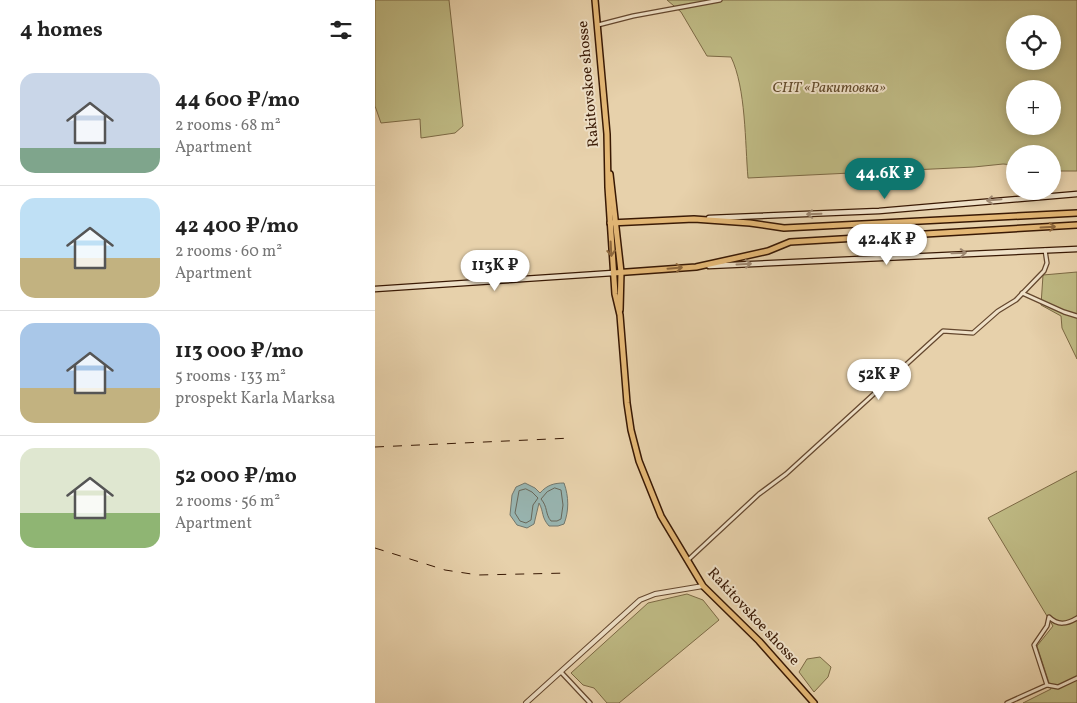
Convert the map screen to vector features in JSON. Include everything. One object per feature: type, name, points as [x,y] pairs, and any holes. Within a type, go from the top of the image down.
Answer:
[{"type":"main road","name":"Rakitovskoe shosse","points":[[595,0],[608,165],[613,273],[620,315]]},
{"type":"main road","name":"Rakitovskoe shosse","points":[[608,165],[612,184],[621,272],[620,315],[627,403],[639,461],[661,516],[703,586],[753,635],[813,703]]},
{"type":"main road","points":[[610,223],[879,211],[1077,194]]},
{"type":"main road","points":[[694,219],[750,223],[784,228],[1077,213]]},
{"type":"main road","points":[[696,266],[768,251],[790,242],[1077,225]]},
{"type":"main road","points":[[375,289],[470,284],[696,266],[1077,249]]},
{"type":"street","points":[[598,25],[633,16],[720,0]]},
{"type":"street","points":[[687,560],[759,494],[786,474],[943,331],[973,333],[999,311],[1016,300],[1044,271],[1047,263],[1045,250]]},
{"type":"street","points":[[1022,293],[1077,316]]},
{"type":"street","points":[[526,703],[641,600],[655,594],[703,586]]},
{"type":"street","points":[[1047,685],[1033,645],[1047,626],[1049,617],[1053,622],[1059,624],[1077,618]]},
{"type":"street","points":[[561,672],[590,703]]},
{"type":"street","points":[[1007,703],[1047,685],[1058,687],[1077,678]]},
{"type":"green space","points":[[375,0],[449,0],[463,126],[455,133],[421,138],[420,119],[381,123],[375,106]]},
{"type":"green space","name":"СНТ «Ракитовка»","points":[[667,0],[1077,0],[1077,171],[1061,171],[1061,145],[1006,145],[1006,164],[748,178],[742,100],[736,70],[731,57],[707,56],[681,12]]},
{"type":"green space","points":[[1077,272],[1077,359],[1062,328],[1061,316],[1041,305],[1043,275]]},
{"type":"green space","points":[[1077,471],[1077,703],[1023,703],[1051,689],[1037,646],[1053,626],[988,518]]},
{"type":"green space","points":[[687,594],[703,600],[719,620],[619,703],[607,703],[594,688],[583,685],[571,673],[648,603]]},
{"type":"green space","points":[[820,657],[831,667],[828,677],[814,692],[799,672],[807,659]]},
{"type":"water","points":[[525,483],[540,493],[551,485],[564,483],[568,504],[564,524],[549,526],[539,503],[534,524],[527,528],[517,525],[510,515],[512,495],[516,487]]},
{"type":"railway","points":[[375,447],[572,438]]},
{"type":"railway","points":[[375,548],[445,570],[478,575],[569,573]]}]
